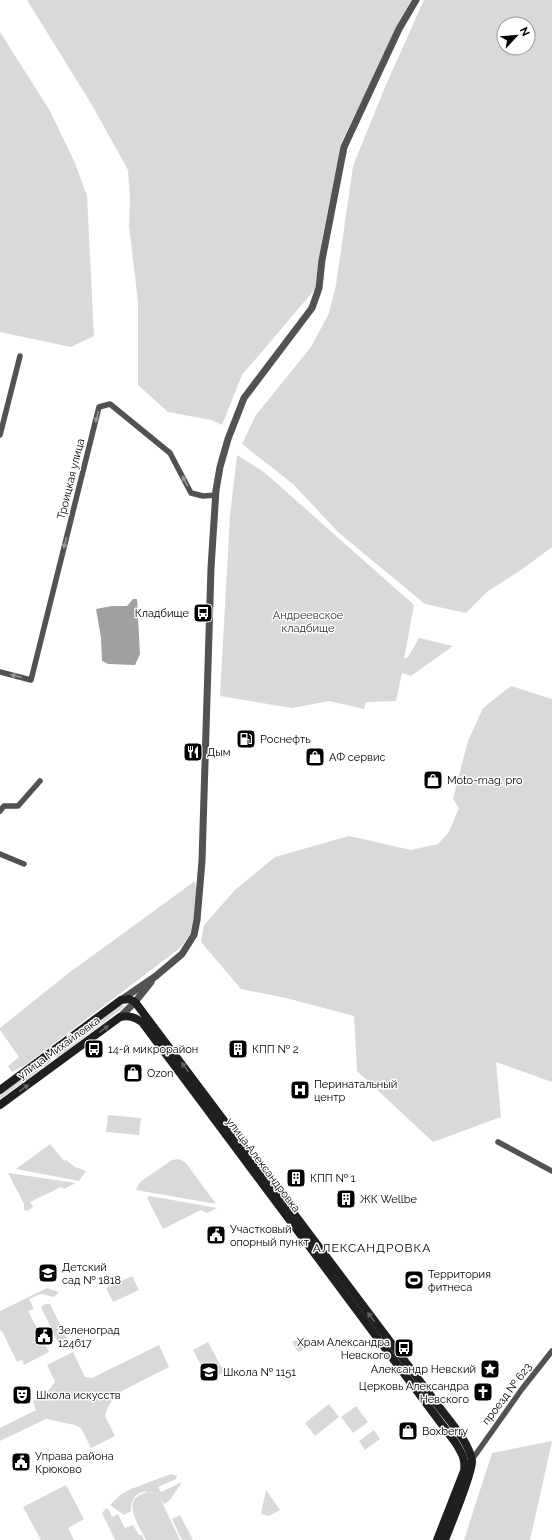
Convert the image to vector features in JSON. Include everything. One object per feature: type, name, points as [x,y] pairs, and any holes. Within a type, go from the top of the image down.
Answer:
[{"type":"main road","name":"улица Александровка","points":[[130,1000],[320,1260],[469,1458]]},
{"type":"main road","name":"улица Михайловка","points":[[0,1090],[130,1000]]},
{"type":"main road","points":[[120,1017],[127,1015],[144,1019]]},
{"type":"main road","name":"улица Михайловка","points":[[0,1106],[120,1017]]},
{"type":"main road","name":"улица Александровка","points":[[144,1019],[437,1404],[465,1445],[469,1458]]},
{"type":"main road","points":[[437,1540],[464,1471],[465,1464],[469,1458]]},
{"type":"main road","points":[[445,1540],[469,1458]]},
{"type":"street","points":[[130,1000],[182,954],[194,935],[197,920],[202,853],[211,568],[216,495],[220,467],[228,439],[244,398],[312,308],[319,288],[322,260],[344,147],[399,29],[416,0]]},
{"type":"street","points":[[0,435],[20,356]]},
{"type":"street","name":"Троицкая улица","points":[[0,672],[31,680],[100,407],[110,404],[170,453],[191,493],[204,496],[216,495]]},
{"type":"street","points":[[0,811],[4,806],[18,806],[40,781]]},
{"type":"street","points":[[0,854],[24,864]]},
{"type":"street","points":[[130,1000],[144,990],[156,976]]},
{"type":"street","points":[[144,990],[142,1006],[144,1019]]},
{"type":"street","name":"улица Михайловка","points":[[120,1017],[130,1000]]},
{"type":"street","points":[[498,1142],[552,1171]]},
{"type":"street","name":"проезд № 623","points":[[464,1471],[469,1458],[479,1450],[522,1389],[552,1351]]},
{"type":"street","points":[[465,1445],[479,1450]]},
{"type":"street","points":[[469,1458],[479,1450]]},
{"type":"green space","points":[[27,0],[411,0],[342,141],[322,238],[316,288],[242,375],[222,425],[211,420],[168,412],[138,385],[138,302],[129,225],[130,200],[128,170],[92,105]]},
{"type":"green space","points":[[424,0],[552,0],[552,547],[521,570],[487,592],[466,613],[425,604],[339,533],[293,484],[242,444],[256,415],[311,347],[329,313],[336,285],[353,166],[385,87]]},
{"type":"green space","points":[[0,32],[50,111],[75,163],[87,196],[94,336],[71,347],[0,332]]},
{"type":"green space","name":"Андреевское кладбище","points":[[237,455],[264,472],[414,605],[404,659],[408,657],[419,638],[453,646],[411,676],[402,673],[396,701],[366,702],[364,709],[329,701],[292,708],[220,696],[230,516]]},
{"type":"green space","points":[[511,686],[552,699],[552,1082],[496,1062],[501,1117],[433,1142],[357,1071],[354,1016],[286,998],[241,989],[201,942],[204,925],[235,890],[275,857],[349,836],[411,850],[438,844],[449,832],[459,808],[453,799],[468,741],[483,708]]},
{"type":"green space","points":[[195,881],[196,900],[194,921],[191,932],[180,948],[27,1064],[12,1072],[8,1066],[19,1057],[0,1028],[66,975]]},
{"type":"green space","points":[[122,1004],[124,1007],[57,1058],[55,1055]]},
{"type":"green space","points":[[50,1058],[52,1061],[0,1099],[0,1095]]},
{"type":"green space","points":[[108,1115],[141,1118],[139,1135],[106,1132]]},
{"type":"green space","points":[[50,1144],[64,1161],[66,1160],[75,1167],[86,1171],[79,1181],[16,1169]]},
{"type":"green space","points":[[179,1159],[186,1163],[216,1204],[136,1190],[140,1182],[172,1160]]},
{"type":"green space","points":[[8,1173],[76,1183],[64,1189],[61,1187],[30,1202],[33,1206],[27,1211],[24,1210],[24,1204]]},
{"type":"green space","points":[[150,1196],[217,1208],[207,1213],[201,1210],[163,1229],[147,1198]]},
{"type":"green space","points":[[132,1276],[139,1290],[113,1302],[106,1288]]},
{"type":"green space","points":[[47,1288],[59,1292],[54,1297],[41,1294],[29,1299],[34,1309],[28,1311],[39,1332],[37,1333],[41,1341],[43,1340],[49,1352],[24,1365],[22,1360],[17,1362],[2,1331],[0,1330],[0,1311]]},
{"type":"green space","points":[[46,1304],[50,1304],[69,1343],[65,1346],[60,1347],[41,1307]]},
{"type":"green space","points":[[305,1336],[311,1346],[298,1352],[292,1342]]},
{"type":"green space","points":[[208,1342],[224,1372],[209,1380],[193,1350]]},
{"type":"green space","points":[[159,1345],[169,1367],[116,1394],[108,1407],[105,1416],[115,1436],[91,1448],[81,1428],[75,1425],[46,1419],[0,1441],[0,1428],[36,1410],[33,1401],[45,1395],[55,1382],[47,1365],[73,1352],[85,1377],[92,1378]]},
{"type":"green space","points":[[329,1404],[339,1417],[315,1436],[305,1423]]},
{"type":"green space","points":[[356,1406],[368,1422],[353,1433],[341,1417]]},
{"type":"green space","points":[[374,1430],[380,1439],[365,1450],[359,1441]]},
{"type":"green space","points":[[552,1441],[530,1540],[464,1540],[492,1453]]},
{"type":"green space","points":[[171,1474],[177,1476],[176,1479],[158,1487],[161,1492],[182,1482],[170,1500],[164,1504],[154,1494],[143,1492],[134,1498],[131,1511],[124,1515],[110,1505],[120,1495],[131,1489]]},
{"type":"green space","points":[[66,1485],[84,1519],[68,1528],[74,1540],[41,1540],[23,1507]]},
{"type":"green space","points":[[266,1490],[280,1510],[269,1516],[261,1514]]},
{"type":"green space","points":[[148,1492],[155,1494],[160,1498],[180,1540],[146,1540],[135,1519],[133,1506],[134,1500],[139,1495]]},
{"type":"green space","points":[[106,1508],[109,1510],[112,1517],[118,1514],[125,1528],[133,1525],[139,1535],[142,1535],[144,1540],[115,1540],[102,1513]]},
{"type":"green space","points":[[180,1515],[193,1540],[182,1540],[172,1519]]},
{"type":"shaded area","points":[[133,599],[137,599],[140,654],[135,665],[108,664],[102,661],[101,638],[96,609],[112,606],[127,606]]},
{"type":"place","name":"Кладбище","points":[[203,613]]},
{"type":"place","name":"Роснефть","points":[[246,739]]},
{"type":"place","name":"Дым","points":[[193,752]]},
{"type":"place","name":"АФ сервис","points":[[315,757]]},
{"type":"place","name":"Moto-mag. pro","points":[[433,780]]},
{"type":"place","name":"14-й микрорайон","points":[[94,1049]]},
{"type":"place","name":"КПП № 2","points":[[238,1049]]},
{"type":"place","name":"Ozon","points":[[133,1073]]},
{"type":"place","name":"Перинатальный центр","points":[[300,1090]]},
{"type":"place","name":"КПП № 1","points":[[296,1178]]},
{"type":"place","name":"ЖК Wellbe","points":[[346,1199]]},
{"type":"place","name":"Участковый опорный пункт","points":[[216,1235]]},
{"type":"place","name":"Детский сад № 1818","points":[[48,1273]]},
{"type":"place","name":"Территория фитнеса","points":[[414,1280]]},
{"type":"place","name":"Зеленоград 124617","points":[[44,1336]]},
{"type":"place","name":"Храм Александра Невского","points":[[404,1348]]},
{"type":"place","name":"Александр Невский","points":[[490,1369]]},
{"type":"place","name":"Школа № 1151","points":[[209,1372]]},
{"type":"place","name":"Церковь Александра Невского","points":[[483,1392]]},
{"type":"place","name":"Школа искусств","points":[[22,1395]]},
{"type":"place","name":"Boxberry","points":[[408,1431]]},
{"type":"place","name":"Управа района Крюково","points":[[21,1462]]},
{"type":"district","name":"АЛЕКСАНДРОВКА","points":[[372,1248]]}]
